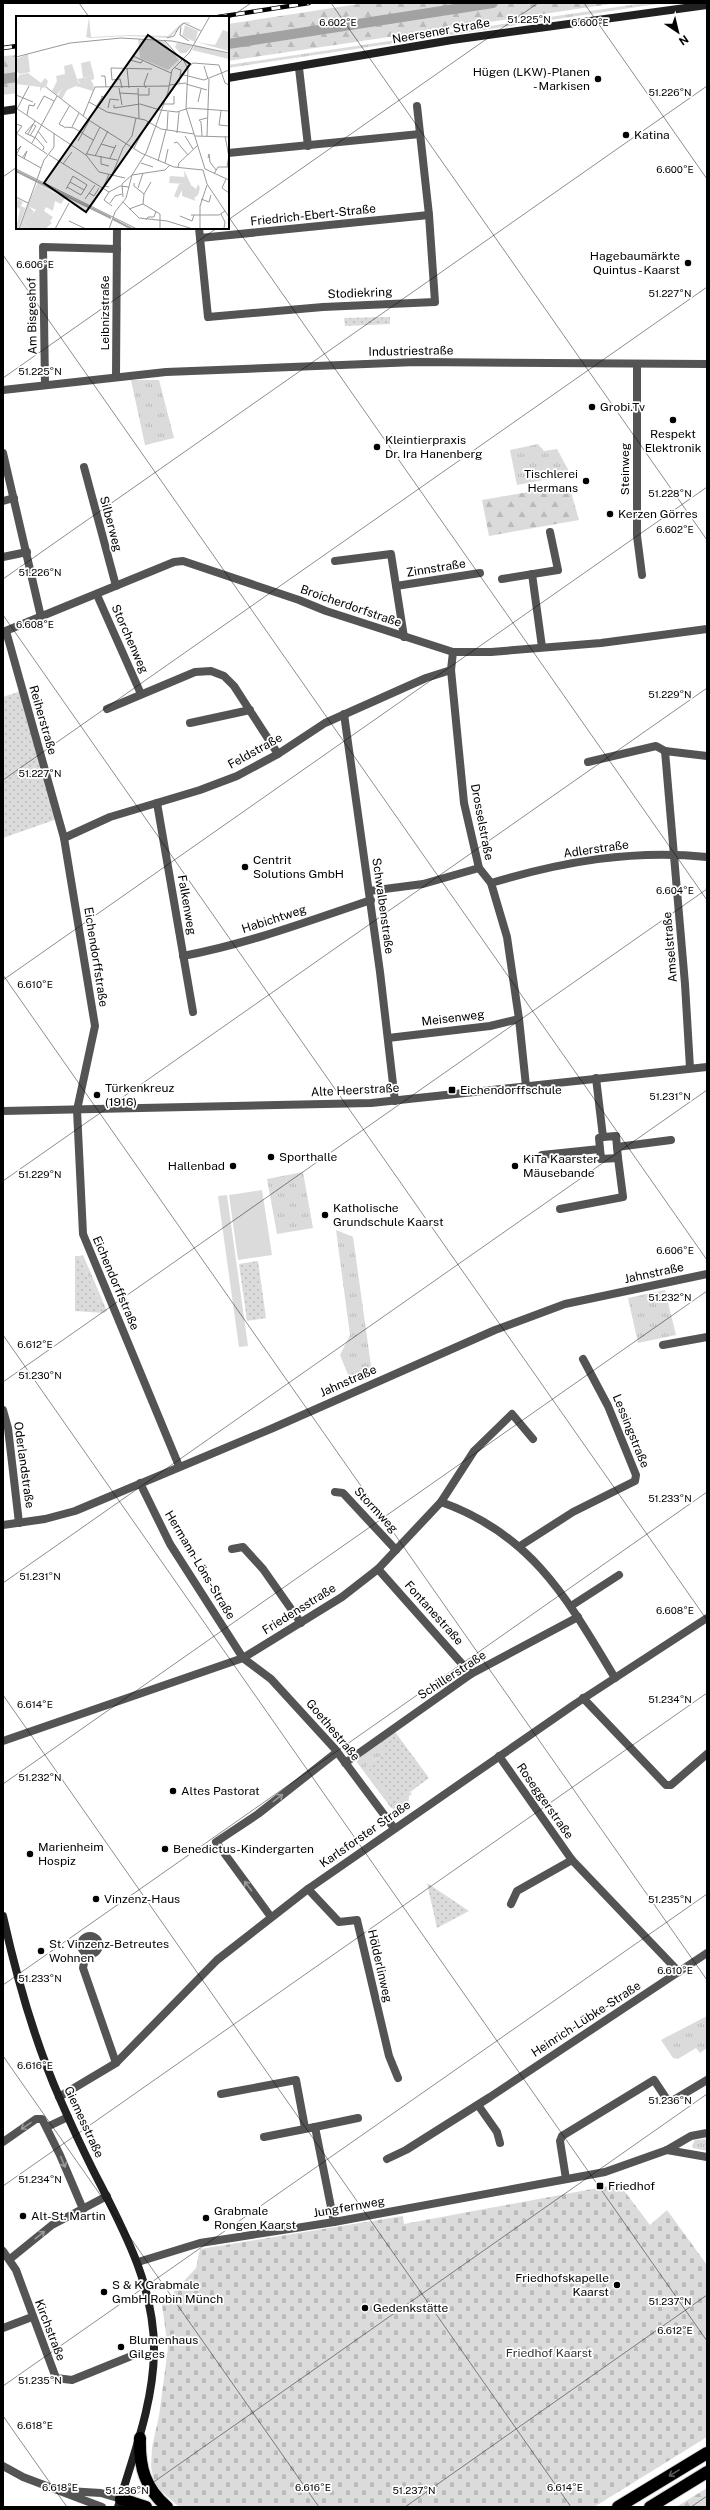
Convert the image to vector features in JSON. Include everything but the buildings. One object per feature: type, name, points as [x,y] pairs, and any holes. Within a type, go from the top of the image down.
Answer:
[{"type":"highway","points":[[140,2438],[141,2463],[144,2477],[153,2492],[167,2507]]},
{"type":"highway","points":[[618,2507],[707,2453]]},
{"type":"highway","points":[[650,2507],[707,2472]]},
{"type":"highway","points":[[120,2503],[146,2507]]},
{"type":"main road","name":"Neersener Straße","points":[[229,78],[299,68],[459,39],[707,5]]},
{"type":"main road","points":[[3,111],[16,109]]},
{"type":"main road","name":"Giemesstraße","points":[[3,1916],[29,2018],[59,2097],[138,2262],[149,2306],[154,2351],[149,2395],[140,2438],[120,2503]]},
{"type":"street","points":[[299,68],[308,146]]},
{"type":"street","name":"Stodiekring","points":[[199,229],[208,317],[323,306],[435,302],[429,215],[417,106]]},
{"type":"street","points":[[229,153],[420,134]]},
{"type":"street","name":"Friedrich-Ebert-Straße","points":[[200,238],[429,215]]},
{"type":"street","name":"Leibnizstraße","points":[[116,376],[117,229]]},
{"type":"street","name":"Am Bisgeshof","points":[[45,385],[43,248],[117,250]]},
{"type":"street","name":"Industriestraße","points":[[116,376],[416,362],[707,364]]},
{"type":"street","name":"Steinweg","points":[[638,364],[637,536],[642,575]]},
{"type":"street","points":[[3,390],[116,376]]},
{"type":"street","points":[[3,453],[6,474],[14,498],[41,617]]},
{"type":"street","name":"Silberweg","points":[[84,468],[116,586]]},
{"type":"street","points":[[3,501],[14,498]]},
{"type":"street","points":[[502,578],[558,570],[550,532]]},
{"type":"street","points":[[3,557],[27,552]]},
{"type":"street","name":"Zinnstraße","points":[[334,561],[391,554],[404,637]]},
{"type":"street","name":"Broicherdorfstraße","points":[[4,632],[174,562],[183,561],[404,637],[453,652],[492,652],[601,643],[707,629]]},
{"type":"street","name":"Zinnstraße","points":[[396,586],[480,573]]},
{"type":"street","points":[[532,574],[542,647]]},
{"type":"street","name":"Storchenweg","points":[[97,595],[141,694]]},
{"type":"street","name":"Reiherstraße","points":[[4,632],[64,838]]},
{"type":"street","name":"Drosselstraße","points":[[453,652],[451,670],[464,803],[479,868],[491,883],[507,937],[519,1019],[526,1086]]},
{"type":"street","name":"Storchenweg","points":[[107,709],[194,672],[206,670],[227,678],[250,710],[278,754]]},
{"type":"street","name":"Feldstraße","points":[[64,838],[98,822],[157,802],[216,785],[237,776],[278,754],[318,726],[426,678],[451,670]]},
{"type":"street","points":[[190,723],[250,710]]},
{"type":"street","name":"Schwalbenstraße","points":[[344,714],[369,891],[395,1101]]},
{"type":"street","points":[[588,762],[656,746],[665,751],[707,756]]},
{"type":"street","name":"Amselstraße","points":[[665,751],[690,1068]]},
{"type":"street","name":"Falkenweg","points":[[157,802],[193,1012]]},
{"type":"street","name":"Eichendorffstraße","points":[[64,838],[95,1026],[77,1110],[81,1224],[85,1245],[179,1466]]},
{"type":"street","name":"Adlerstraße","points":[[491,883],[530,871],[604,857],[674,853],[707,857]]},
{"type":"street","points":[[369,891],[423,884],[479,868]]},
{"type":"street","name":"Habichtweg","points":[[184,956],[211,951],[370,900]]},
{"type":"street","name":"Meisenweg","points":[[388,1038],[490,1026],[519,1019]]},
{"type":"street","name":"Alte Heerstraße","points":[[3,1111],[344,1104],[395,1101],[707,1067]]},
{"type":"street","points":[[596,1078],[603,1137]]},
{"type":"street","points":[[560,1209],[623,1197],[616,1136],[599,1138],[601,1159],[618,1158]]},
{"type":"street","points":[[617,1147],[671,1140]]},
{"type":"street","points":[[542,1155],[600,1149]]},
{"type":"street","name":"Jahnstraße","points":[[3,1525],[61,1515],[140,1483],[495,1330],[558,1307],[707,1274]]},
{"type":"street","points":[[663,1346],[707,1337]]},
{"type":"street","name":"Lessingstraße","points":[[520,1546],[573,1512],[635,1481],[636,1475],[608,1406],[583,1359]]},
{"type":"street","name":"Oderlandstraße","points":[[3,1410],[8,1428],[19,1523]]},
{"type":"street","name":"Friedensstraße","points":[[3,1741],[243,1658],[342,1597],[378,1569],[441,1502],[474,1451],[512,1414],[533,1439]]},
{"type":"street","name":"Hermann-Löns-Straße","points":[[140,1483],[170,1544],[243,1658]]},
{"type":"street","name":"Stormweg","points":[[335,1492],[344,1493],[396,1550]]},
{"type":"street","points":[[441,1502],[465,1511],[492,1526],[520,1546],[571,1606],[615,1678]]},
{"type":"street","points":[[232,1549],[243,1547],[253,1558],[301,1623]]},
{"type":"street","name":"Fontanestraße","points":[[378,1569],[471,1674]]},
{"type":"street","points":[[571,1606],[619,1575]]},
{"type":"street","name":"Schillerstraße","points":[[345,1762],[471,1674],[578,1616]]},
{"type":"street","name":"Karlsforster Straße","points":[[59,2097],[116,2063],[211,1965],[308,1889],[583,1698],[707,1618]]},
{"type":"street","name":"Goethestraße","points":[[243,1658],[279,1686],[337,1752],[394,1828]]},
{"type":"street","points":[[583,1698],[666,1785],[671,1785],[707,1754]]},
{"type":"street","points":[[272,1917],[216,1842],[258,1814],[337,1752]]},
{"type":"street","name":"Roseggerstraße","points":[[499,1756],[572,1860],[679,1972]]},
{"type":"street","points":[[511,1904],[517,1891],[572,1860]]},
{"type":"street","name":"Hölderlinweg","points":[[308,1889],[339,1922],[356,1920],[389,2056],[398,2078]]},
{"type":"street","name":"Heinrich-Lübke-Straße","points":[[387,2159],[406,2150],[478,2105],[707,1952]]},
{"type":"street","points":[[86,1953],[83,1968],[116,2063]]},
{"type":"street","points":[[221,2094],[296,2080],[305,2128]]},
{"type":"street","points":[[566,2180],[560,2141],[562,2136],[654,2080],[666,2098],[672,2101],[707,2080]]},
{"type":"street","points":[[478,2105],[497,2132],[500,2143]]},
{"type":"street","points":[[47,2127],[68,2117]]},
{"type":"street","points":[[264,2137],[358,2118]]},
{"type":"street","points":[[3,2142],[36,2119],[42,2119],[47,2127],[83,2209]]},
{"type":"street","points":[[316,2127],[334,2222]]},
{"type":"street","name":"Jungfernweg","points":[[138,2262],[200,2244],[334,2222],[605,2172],[668,2150],[691,2136],[707,2133]]},
{"type":"street","name":"Jungfernweg","points":[[668,2150],[707,2157]]},
{"type":"street","points":[[10,2259],[52,2225],[106,2196]]},
{"type":"street","name":"Kirchstraße","points":[[3,2251],[10,2259],[16,2270],[32,2317],[56,2378],[72,2380],[134,2355]]},
{"type":"street","points":[[3,2328],[32,2317]]},
{"type":"street","points":[[3,2466],[23,2477],[102,2507]]},
{"type":"street","points":[[63,2491],[101,2493],[120,2503]]},
{"type":"green space","points":[[365,3],[617,3],[229,61],[229,24]]},
{"type":"green space","points":[[644,3],[664,3],[229,68],[229,65]]},
{"type":"green space","points":[[16,55],[16,93],[3,95],[3,56]]},
{"type":"green space","points":[[390,317],[390,324],[345,326],[344,318]]},
{"type":"green space","points":[[131,380],[159,380],[174,438],[145,445]]},
{"type":"green space","points":[[538,444],[544,451],[557,449],[571,475],[517,485],[510,450]]},
{"type":"green space","points":[[569,485],[579,520],[489,536],[482,500]]},
{"type":"green space","points":[[21,691],[57,819],[3,838],[3,697]]},
{"type":"green space","points":[[303,1172],[313,1228],[277,1234],[267,1179]]},
{"type":"green space","points":[[262,1190],[272,1255],[238,1260],[229,1195]]},
{"type":"green space","points":[[227,1195],[248,1346],[239,1347],[218,1196]]},
{"type":"green space","points":[[336,1230],[353,1237],[372,1373],[351,1382],[340,1355],[350,1335]]},
{"type":"green space","points":[[83,1255],[107,1311],[104,1313],[79,1256]]},
{"type":"green space","points":[[75,1256],[79,1256],[104,1313],[75,1311]]},
{"type":"green space","points":[[258,1261],[266,1318],[247,1321],[239,1264]]},
{"type":"green space","points":[[665,1290],[676,1335],[638,1343],[628,1298]]},
{"type":"green space","points":[[393,1729],[429,1778],[394,1804],[366,1766],[383,1754],[381,1739]]},
{"type":"green space","points":[[381,1739],[383,1754],[366,1766],[394,1803],[410,1792],[412,1794],[409,1796],[408,1808],[399,1811],[391,1808],[356,1761]]},
{"type":"green space","points":[[427,1883],[469,1911],[437,1928]]},
{"type":"green space","points":[[707,2016],[707,2048],[700,2053],[696,2048],[678,2059],[673,2058],[661,2040]]},
{"type":"green space","points":[[707,2139],[707,2151],[693,2148],[692,2146],[695,2140]]},
{"type":"green space","name":"Friedhof Kaarst","points":[[619,2184],[650,2225],[667,2210],[707,2265],[707,2437],[594,2507],[179,2507],[155,2485],[151,2467],[152,2447],[159,2416],[168,2348],[162,2305],[196,2268],[200,2249],[403,2216],[404,2224]]},
{"type":"green space","points":[[707,2488],[707,2507],[676,2507]]},
{"type":"waterway","points":[[229,44],[493,3]]},
{"type":"waterway","points":[[3,79],[16,77]]},
{"type":"railway","points":[[224,16],[309,3]]},
{"type":"railway","points":[[3,48],[16,46]]},
{"type":"place","name":"Hügen (LKW)-Planen - Markisen","points":[[598,79]]},
{"type":"place","name":"Katina","points":[[626,135]]},
{"type":"place","name":"Hagebaumärkte Quintus - Kaarst","points":[[688,263]]},
{"type":"place","name":"Grobi.Tv","points":[[592,407]]},
{"type":"place","name":"Respekt Elektronik","points":[[673,420]]},
{"type":"place","name":"Kleintierpraxis Dr. Ira Hanenberg","points":[[377,447]]},
{"type":"place","name":"Tischlerei Hermans","points":[[586,481]]},
{"type":"place","name":"Kerzen Görres","points":[[610,514]]},
{"type":"place","name":"Centrit Solutions GmbH","points":[[245,867]]},
{"type":"place","name":"Eichendorffschule","points":[[452,1090]]},
{"type":"place","name":"Türkenkreuz (1916)","points":[[97,1095]]},
{"type":"place","name":"Sporthalle","points":[[271,1157]]},
{"type":"place","name":"Hallenbad","points":[[233,1166]]},
{"type":"place","name":"KiTa Kaarster Mäusebande","points":[[515,1166]]},
{"type":"place","name":"Katholische Grundschule Kaarst","points":[[325,1215]]},
{"type":"place","name":"Altes Pastorat","points":[[173,1791]]},
{"type":"place","name":"Benedictus-Kindergarten","points":[[165,1849]]},
{"type":"place","name":"Marienheim Hospiz","points":[[30,1854]]},
{"type":"place","name":"Vinzenz-Haus","points":[[96,1899]]},
{"type":"place","name":"St. Vinzenz-Betreutes Wohnen","points":[[41,1951]]},
{"type":"place","name":"Friedhof","points":[[600,2186]]},
{"type":"place","name":"Alt-St. Martin","points":[[23,2216]]},
{"type":"place","name":"Grabmale Rongen Kaarst","points":[[206,2218]]},
{"type":"place","name":"Friedhofskapelle Kaarst","points":[[617,2285]]},
{"type":"place","name":"S & K Grabmale GmbH Robin Münch","points":[[104,2292]]},
{"type":"place","name":"Gedenkstätte","points":[[365,2308]]},
{"type":"place","name":"Blumenhaus Gilges","points":[[121,2347]]}]
